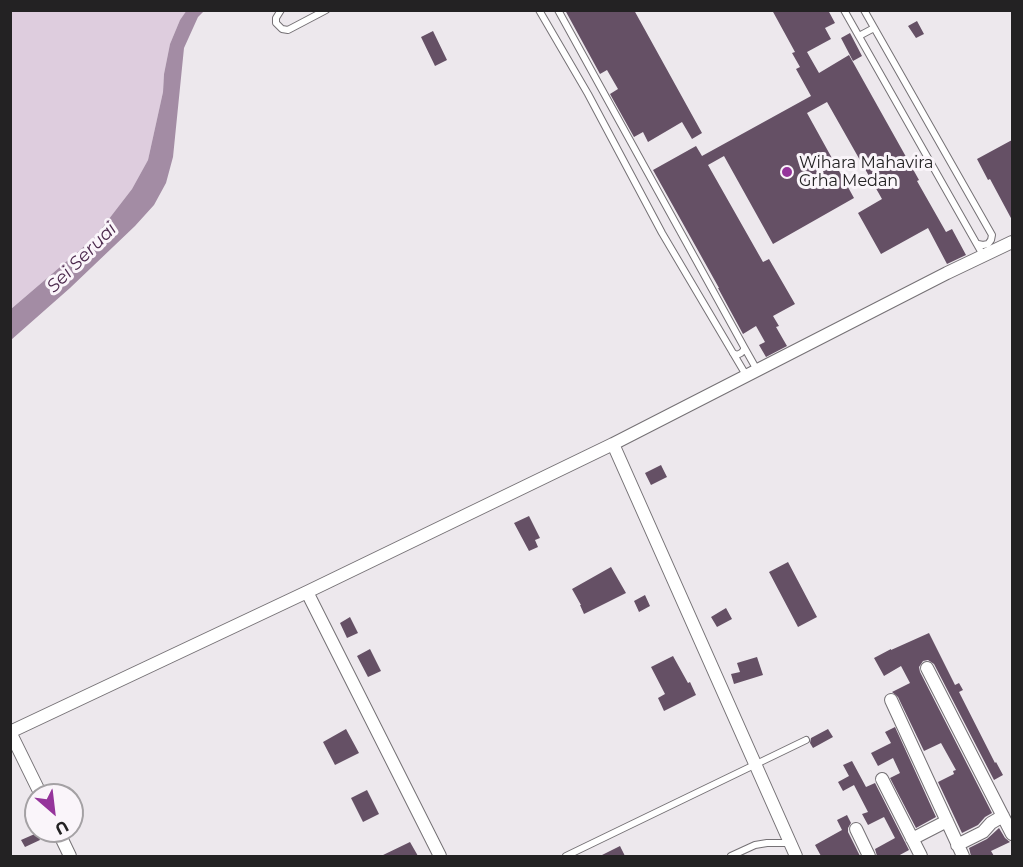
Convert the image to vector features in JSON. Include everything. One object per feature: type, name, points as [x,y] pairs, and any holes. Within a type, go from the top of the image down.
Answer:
[{"type":"street","points":[[35,783],[10,732],[613,444],[1012,242]]},
{"type":"street","points":[[613,444],[792,851]]},
{"type":"street","points":[[307,592],[440,856]]},
{"type":"street","points":[[927,668],[1012,834]]},
{"type":"street","points":[[891,700],[960,851],[990,823],[1003,816]]},
{"type":"street","points":[[882,779],[921,856]]},
{"type":"street","points":[[912,839],[947,821]]},
{"type":"street","points":[[856,829],[870,856]]},
{"type":"lane","points":[[281,10],[276,23],[282,29],[288,30],[326,10]]},
{"type":"lane","points":[[539,10],[588,94],[662,233],[733,353],[751,373]]},
{"type":"lane","points":[[558,10],[744,347],[751,373]]},
{"type":"lane","points":[[844,10],[984,256]]},
{"type":"lane","points":[[864,10],[999,249]]},
{"type":"lane","points":[[859,36],[874,28]]},
{"type":"lane","points":[[626,165],[639,157]]},
{"type":"lane","points":[[978,244],[988,244],[992,240],[992,235]]},
{"type":"lane","points":[[733,353],[737,355],[741,353],[744,347]]},
{"type":"lane","points":[[566,856],[806,740]]},
{"type":"lane","points":[[731,856],[755,845],[766,843],[792,851]]},
{"type":"shaded area","points":[[11,11],[187,11],[180,20],[170,44],[163,92],[148,160],[132,189],[95,237],[11,309]]},
{"type":"water","name":"Sei Seruai","points":[[187,10],[204,11],[198,17],[184,48],[173,157],[166,183],[154,205],[135,226],[11,340],[11,309],[95,237],[132,189],[148,160],[163,92],[170,44]]},
{"type":"building","points":[[565,10],[634,10],[702,133],[692,139],[682,122],[648,142],[643,132],[634,137],[610,94],[618,89],[607,70],[600,74]]},
{"type":"building","points":[[772,10],[828,10],[835,23],[825,28],[831,39],[807,52],[819,73],[849,55],[946,232],[952,229],[966,255],[947,264],[928,228],[881,254],[858,213],[882,199],[827,102],[807,113],[854,198],[773,244],[724,156],[708,165],[763,262],[769,259],[795,304],[773,316],[779,326],[776,327],[787,346],[766,357],[759,345],[765,342],[756,326],[743,334],[653,170],[696,146],[702,156],[811,96],[796,69],[800,67],[792,53],[795,52]]},
{"type":"building","points":[[917,21],[924,34],[916,38],[908,26]]},
{"type":"building","points":[[433,31],[447,60],[435,66],[421,37]]},
{"type":"building","points":[[850,33],[862,56],[853,61],[841,38]]},
{"type":"building","points":[[1012,140],[1012,220],[977,159]]},
{"type":"building","points":[[661,465],[667,477],[651,485],[645,473]]},
{"type":"building","points":[[529,516],[540,538],[535,540],[538,547],[529,551],[514,523]]},
{"type":"building","points":[[788,562],[817,617],[798,627],[769,572]]},
{"type":"building","points":[[611,567],[626,593],[584,614],[572,589]]},
{"type":"building","points":[[645,595],[650,606],[639,612],[634,601]]},
{"type":"building","points":[[726,608],[732,619],[717,627],[711,617]]},
{"type":"building","points":[[350,617],[358,633],[347,638],[340,623]]},
{"type":"building","points":[[929,633],[955,685],[959,683],[963,690],[959,692],[1003,775],[994,780],[934,664],[928,660],[923,661],[919,667],[920,672],[992,813],[978,825],[962,833],[938,782],[954,774],[953,771],[956,770],[941,743],[924,751],[898,697],[892,692],[910,683],[901,666],[884,676],[874,658]]},
{"type":"building","points":[[370,649],[381,671],[368,677],[357,656]]},
{"type":"building","points":[[673,656],[696,695],[664,711],[658,698],[665,694],[651,667]]},
{"type":"building","points":[[757,657],[763,675],[734,684],[731,674],[740,672],[737,663]]},
{"type":"building","points":[[895,727],[936,817],[916,828],[890,778],[900,773],[893,758],[878,766],[871,753],[891,743],[885,732]]},
{"type":"building","points":[[346,729],[359,753],[335,765],[323,742]]},
{"type":"building","points":[[828,729],[833,737],[813,748],[810,743],[811,738]]},
{"type":"building","points":[[852,761],[866,787],[875,783],[909,850],[898,856],[877,856],[875,849],[895,838],[884,817],[868,825],[862,814],[868,812],[854,785],[843,791],[838,782],[849,776],[843,765]]},
{"type":"building","points":[[367,790],[379,814],[363,822],[351,798]]},
{"type":"building","points":[[847,815],[851,823],[848,832],[860,856],[821,856],[815,845],[842,830],[837,820]]},
{"type":"building","points":[[999,828],[1010,842],[991,851],[994,856],[971,856],[969,848],[987,839]]},
{"type":"building","points":[[24,839],[24,843],[34,843],[25,847],[21,840]]},
{"type":"building","points":[[410,842],[418,856],[381,856]]},
{"type":"building","points":[[620,846],[625,856],[600,856]]},
{"type":"place","name":"Wihara Mahavira Grha Medan","points":[[787,172]]}]
